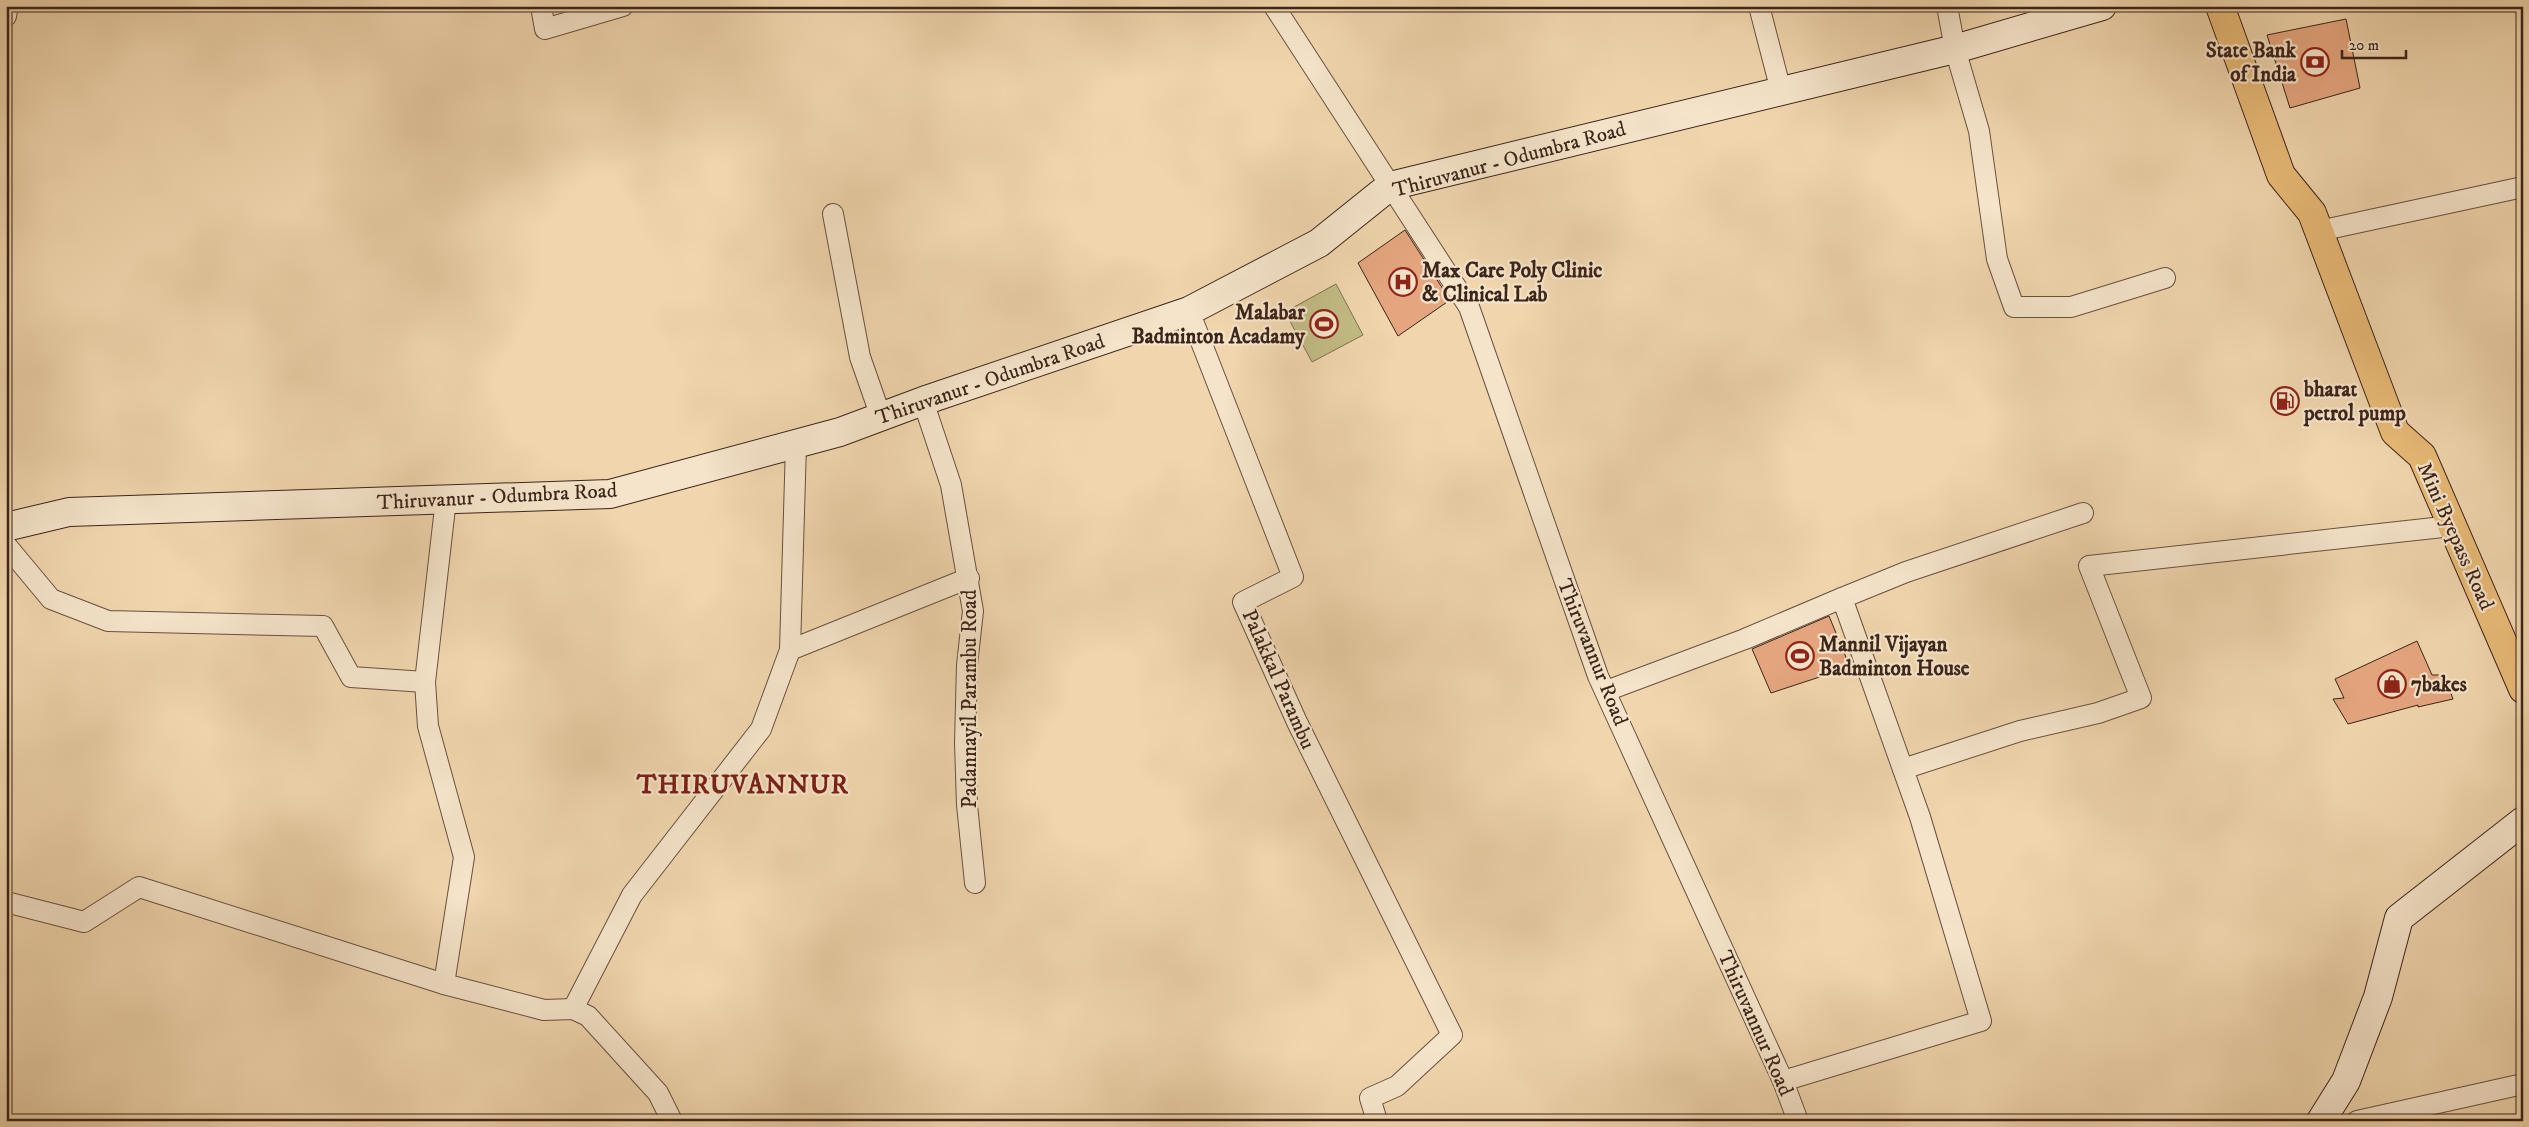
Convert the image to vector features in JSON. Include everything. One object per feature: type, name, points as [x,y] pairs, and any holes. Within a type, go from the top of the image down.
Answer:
[{"type":"main road","name":"Thiruvanur - Odumbra Road","points":[[6,527],[69,512],[610,494],[840,432],[923,401],[1189,311],[1319,243],[1390,186],[1955,49],[2102,6]]},
{"type":"main road","name":"Mini Byepass Road","points":[[2220,6],[2281,175],[2312,213],[2395,432],[2422,456],[2523,688]]},
{"type":"main road","points":[[2321,1121],[2349,1073],[2378,997],[2399,918],[2523,821]]},
{"type":"street","points":[[6,16],[8,6]]},
{"type":"street","points":[[541,6],[545,29],[622,6]]},
{"type":"street","name":"Thiruvannur Road","points":[[1274,6],[1468,307],[1592,660],[1783,1081],[1798,1121]]},
{"type":"street","points":[[1759,6],[1780,91]]},
{"type":"street","points":[[1947,6],[1955,49],[1979,131],[1997,259],[2014,307],[2071,307],[2165,278]]},
{"type":"street","points":[[2319,231],[2523,186]]},
{"type":"street","points":[[833,214],[860,357],[881,417]]},
{"type":"street","name":"Palakkal Parambu","points":[[1189,311],[1292,577],[1243,602],[1297,722],[1452,1035],[1398,1086],[1370,1098],[1377,1121]]},
{"type":"street","name":"Padannayil Parambu Road","points":[[923,401],[952,485],[973,610],[967,665],[965,743],[967,805],[975,883]]},
{"type":"street","points":[[573,1010],[632,895],[761,729],[790,650],[796,444]]},
{"type":"street","points":[[444,984],[464,857],[428,726],[425,682],[446,499]]},
{"type":"street","points":[[1606,691],[1745,639],[1906,572],[2083,513]]},
{"type":"street","points":[[1903,769],[2020,731],[2098,713],[2141,698],[2089,566],[2452,526]]},
{"type":"street","points":[[6,545],[51,599],[108,621],[323,626],[351,677],[425,682]]},
{"type":"street","points":[[790,650],[969,578]]},
{"type":"street","points":[[1783,1081],[1981,1021],[1920,817],[1842,598]]},
{"type":"street","points":[[6,902],[84,922],[139,887],[444,984],[544,1010],[573,1010],[588,1016],[658,1093],[672,1121]]},
{"type":"street","points":[[2357,1121],[2523,1084]]},
{"type":"shaded area","name":"Malabar Badminton Acadamy","points":[[1336,284],[1363,335],[1312,362],[1285,312]]},
{"type":"building","name":"State Bank of India","points":[[2346,19],[2360,88],[2290,108],[2267,35]]},
{"type":"building","name":"Max Care Poly Clinic & Clinical Lab","points":[[1405,230],[1450,300],[1398,336],[1358,263]]},
{"type":"building","name":"Mannil Vijayan Badminton House","points":[[1829,616],[1850,667],[1771,693],[1752,649]]},
{"type":"building","name":"7bakes","points":[[2417,641],[2432,675],[2444,675],[2453,699],[2418,707],[2418,705],[2348,724],[2333,699],[2344,698],[2335,679]]},
{"type":"place","name":"State Bank of India","points":[[2315,62]]},
{"type":"place","name":"Max Care Poly Clinic & Clinical Lab","points":[[1403,282]]},
{"type":"place","name":"Malabar Badminton Acadamy","points":[[1324,324]]},
{"type":"place","name":"bharat petrol pump","points":[[2285,401]]},
{"type":"place","name":"Mannil Vijayan Badminton House","points":[[1800,656]]},
{"type":"place","name":"7bakes","points":[[2392,684]]},
{"type":"district","name":"THIRUVANNUR","points":[[743,784]]}]
